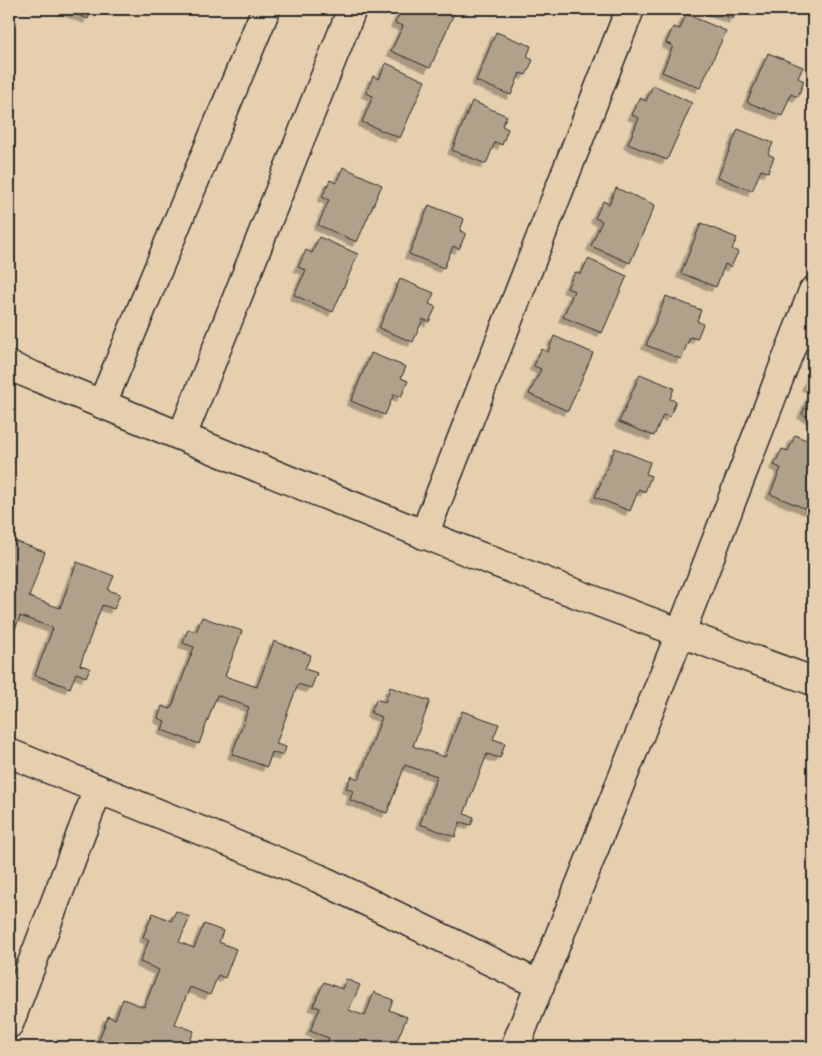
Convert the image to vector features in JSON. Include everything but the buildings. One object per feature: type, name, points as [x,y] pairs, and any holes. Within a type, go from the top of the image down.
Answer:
[{"type":"street","points":[[102,404],[266,9]]},
{"type":"street","points":[[182,436],[352,9]]},
{"type":"street","points":[[424,535],[630,9]]},
{"type":"street","points":[[515,1047],[680,634],[813,291]]},
{"type":"street","points":[[9,366],[424,535],[680,634],[813,681]]},
{"type":"street","points":[[9,753],[318,878],[540,985]]},
{"type":"street","points":[[9,1024],[98,789]]}]
